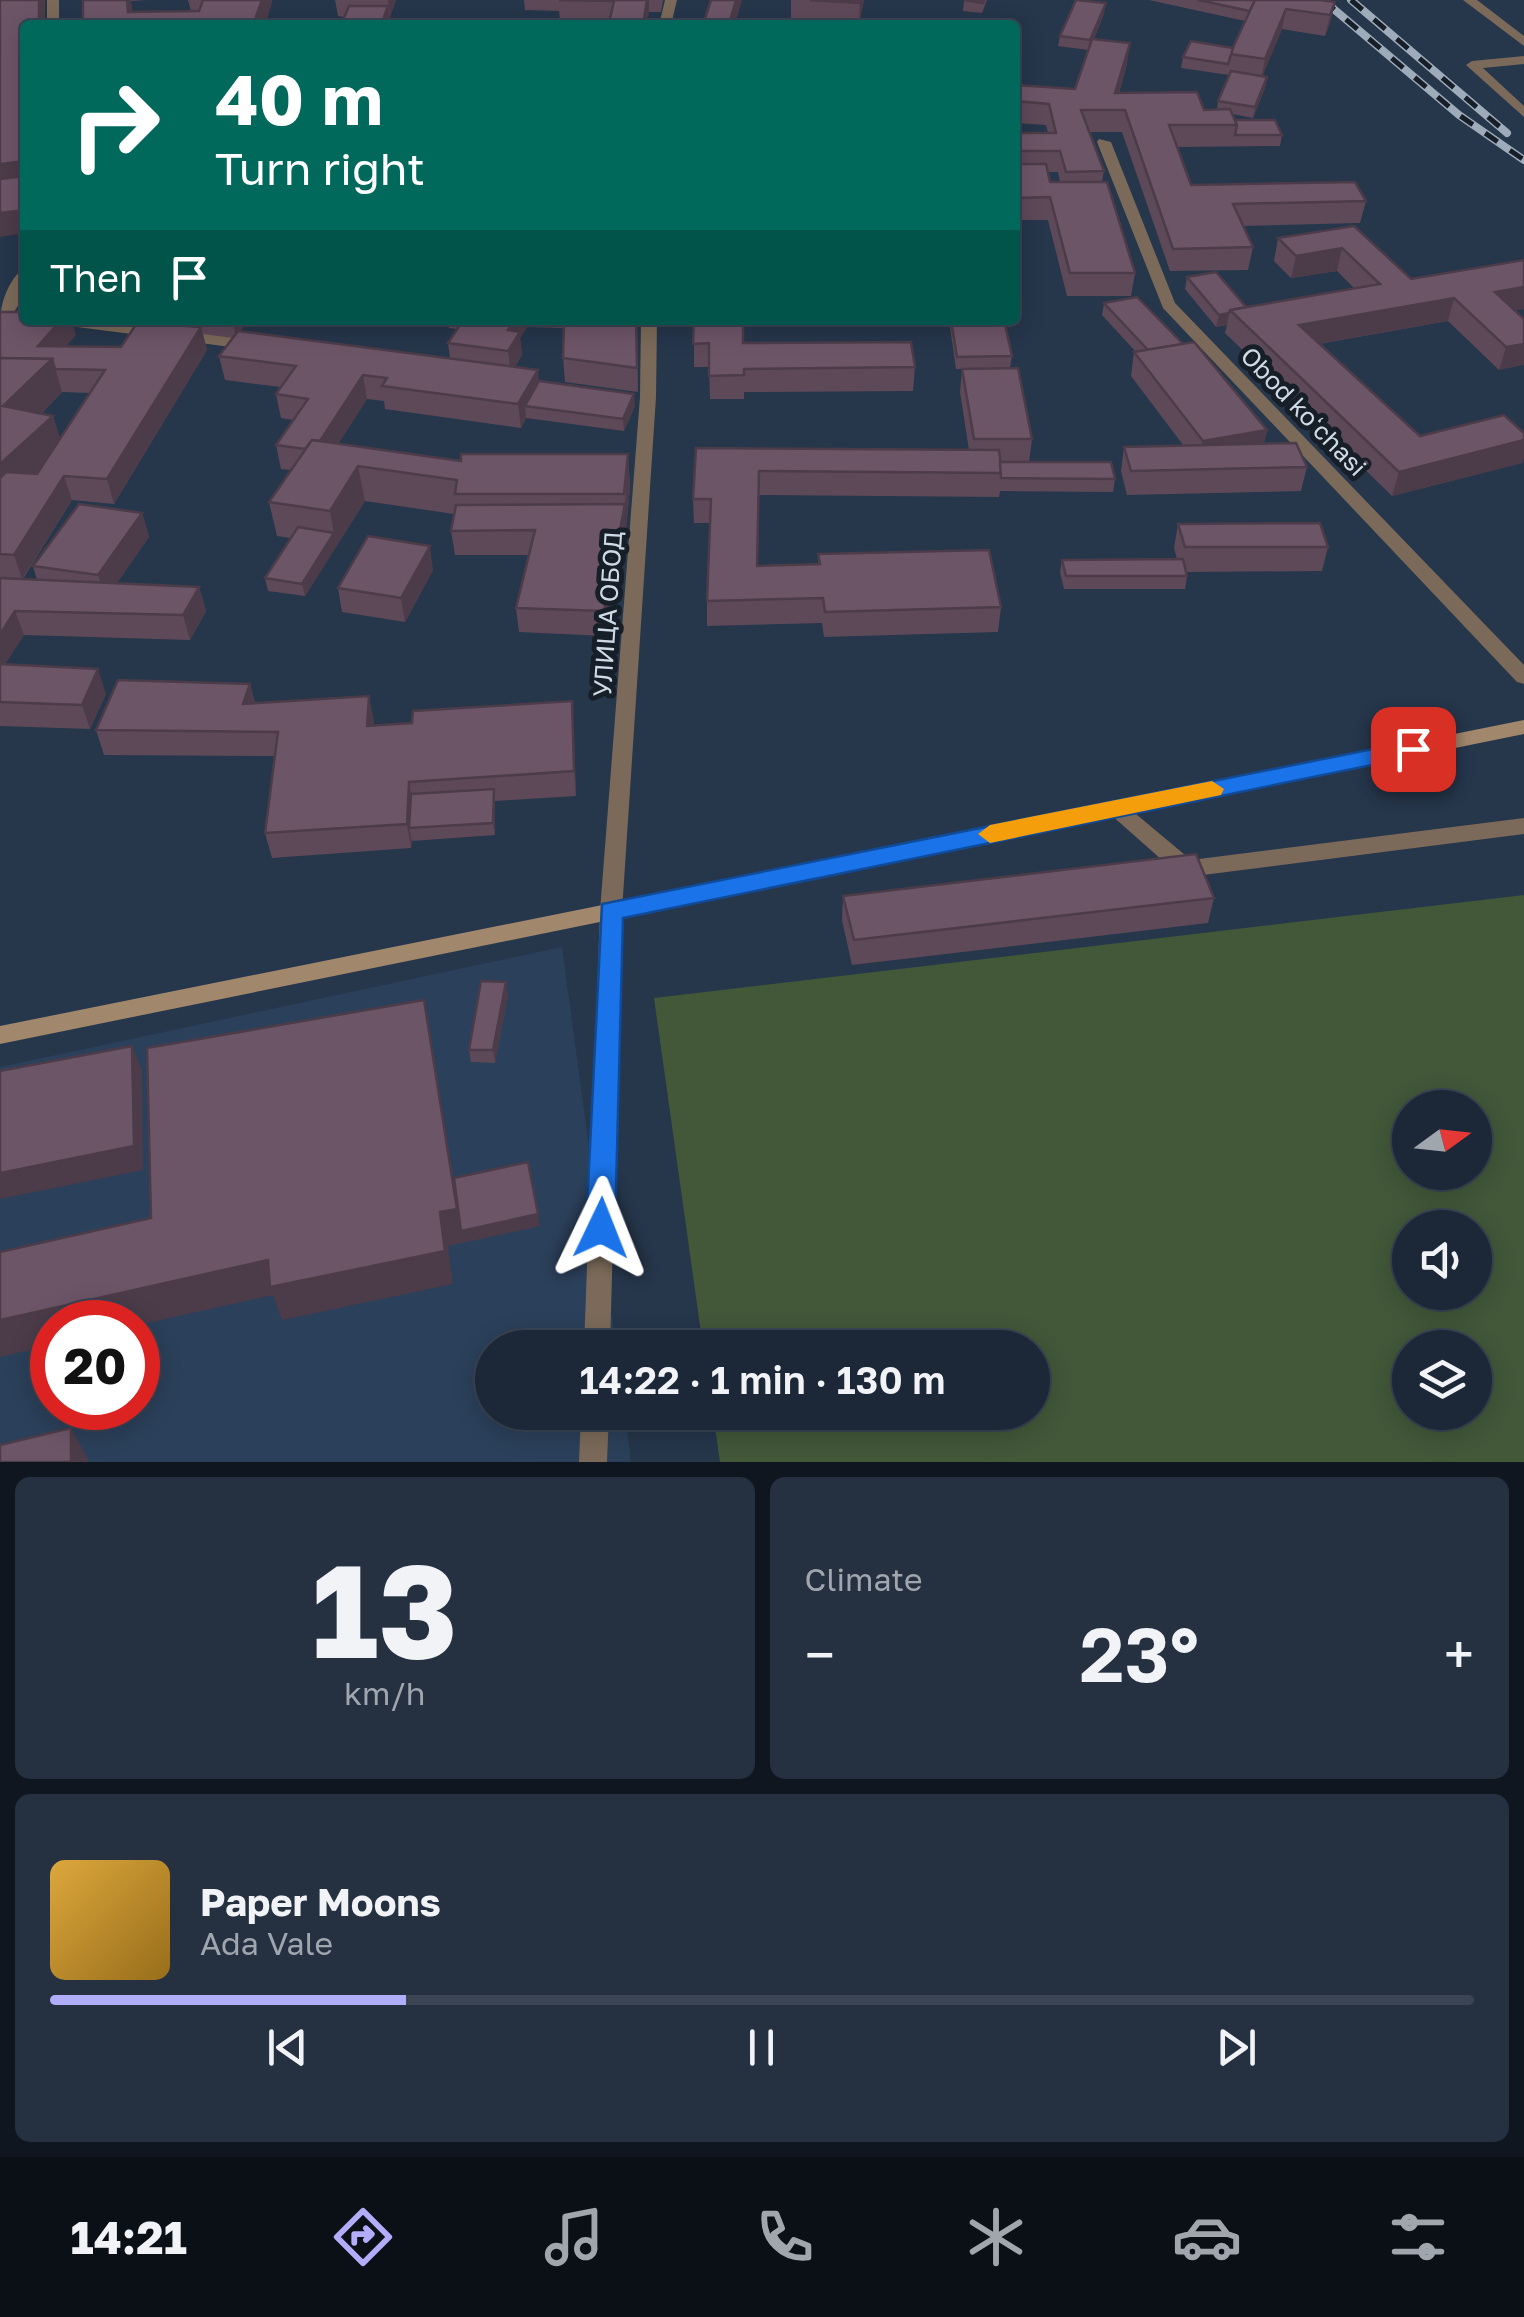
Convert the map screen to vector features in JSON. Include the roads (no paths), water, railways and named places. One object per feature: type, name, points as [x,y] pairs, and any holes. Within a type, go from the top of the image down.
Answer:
[{"type":"main road","points":[[0,1035],[1524,726]]},
{"type":"street","points":[[1469,0],[1524,42]]},
{"type":"street","points":[[1524,60],[1472,65],[1524,112]]},
{"type":"street","name":"Obod koʻchasi","points":[[1104,142],[1168,305],[1524,677]]},
{"type":"street","points":[[3,313],[20,281]]},
{"type":"street","points":[[100,325],[276,348]]},
{"type":"street","name":"УЛИЦА ОБОД","points":[[598,1330],[611,911],[638,396],[648,325]]},
{"type":"street","points":[[1117,808],[1188,869],[1524,826]]},
{"type":"street","points":[[594,1462],[595,1430]]},
{"type":"railway","points":[[1323,0],[1459,115],[1524,160]]},
{"type":"railway","points":[[1351,0],[1507,133]]}]
